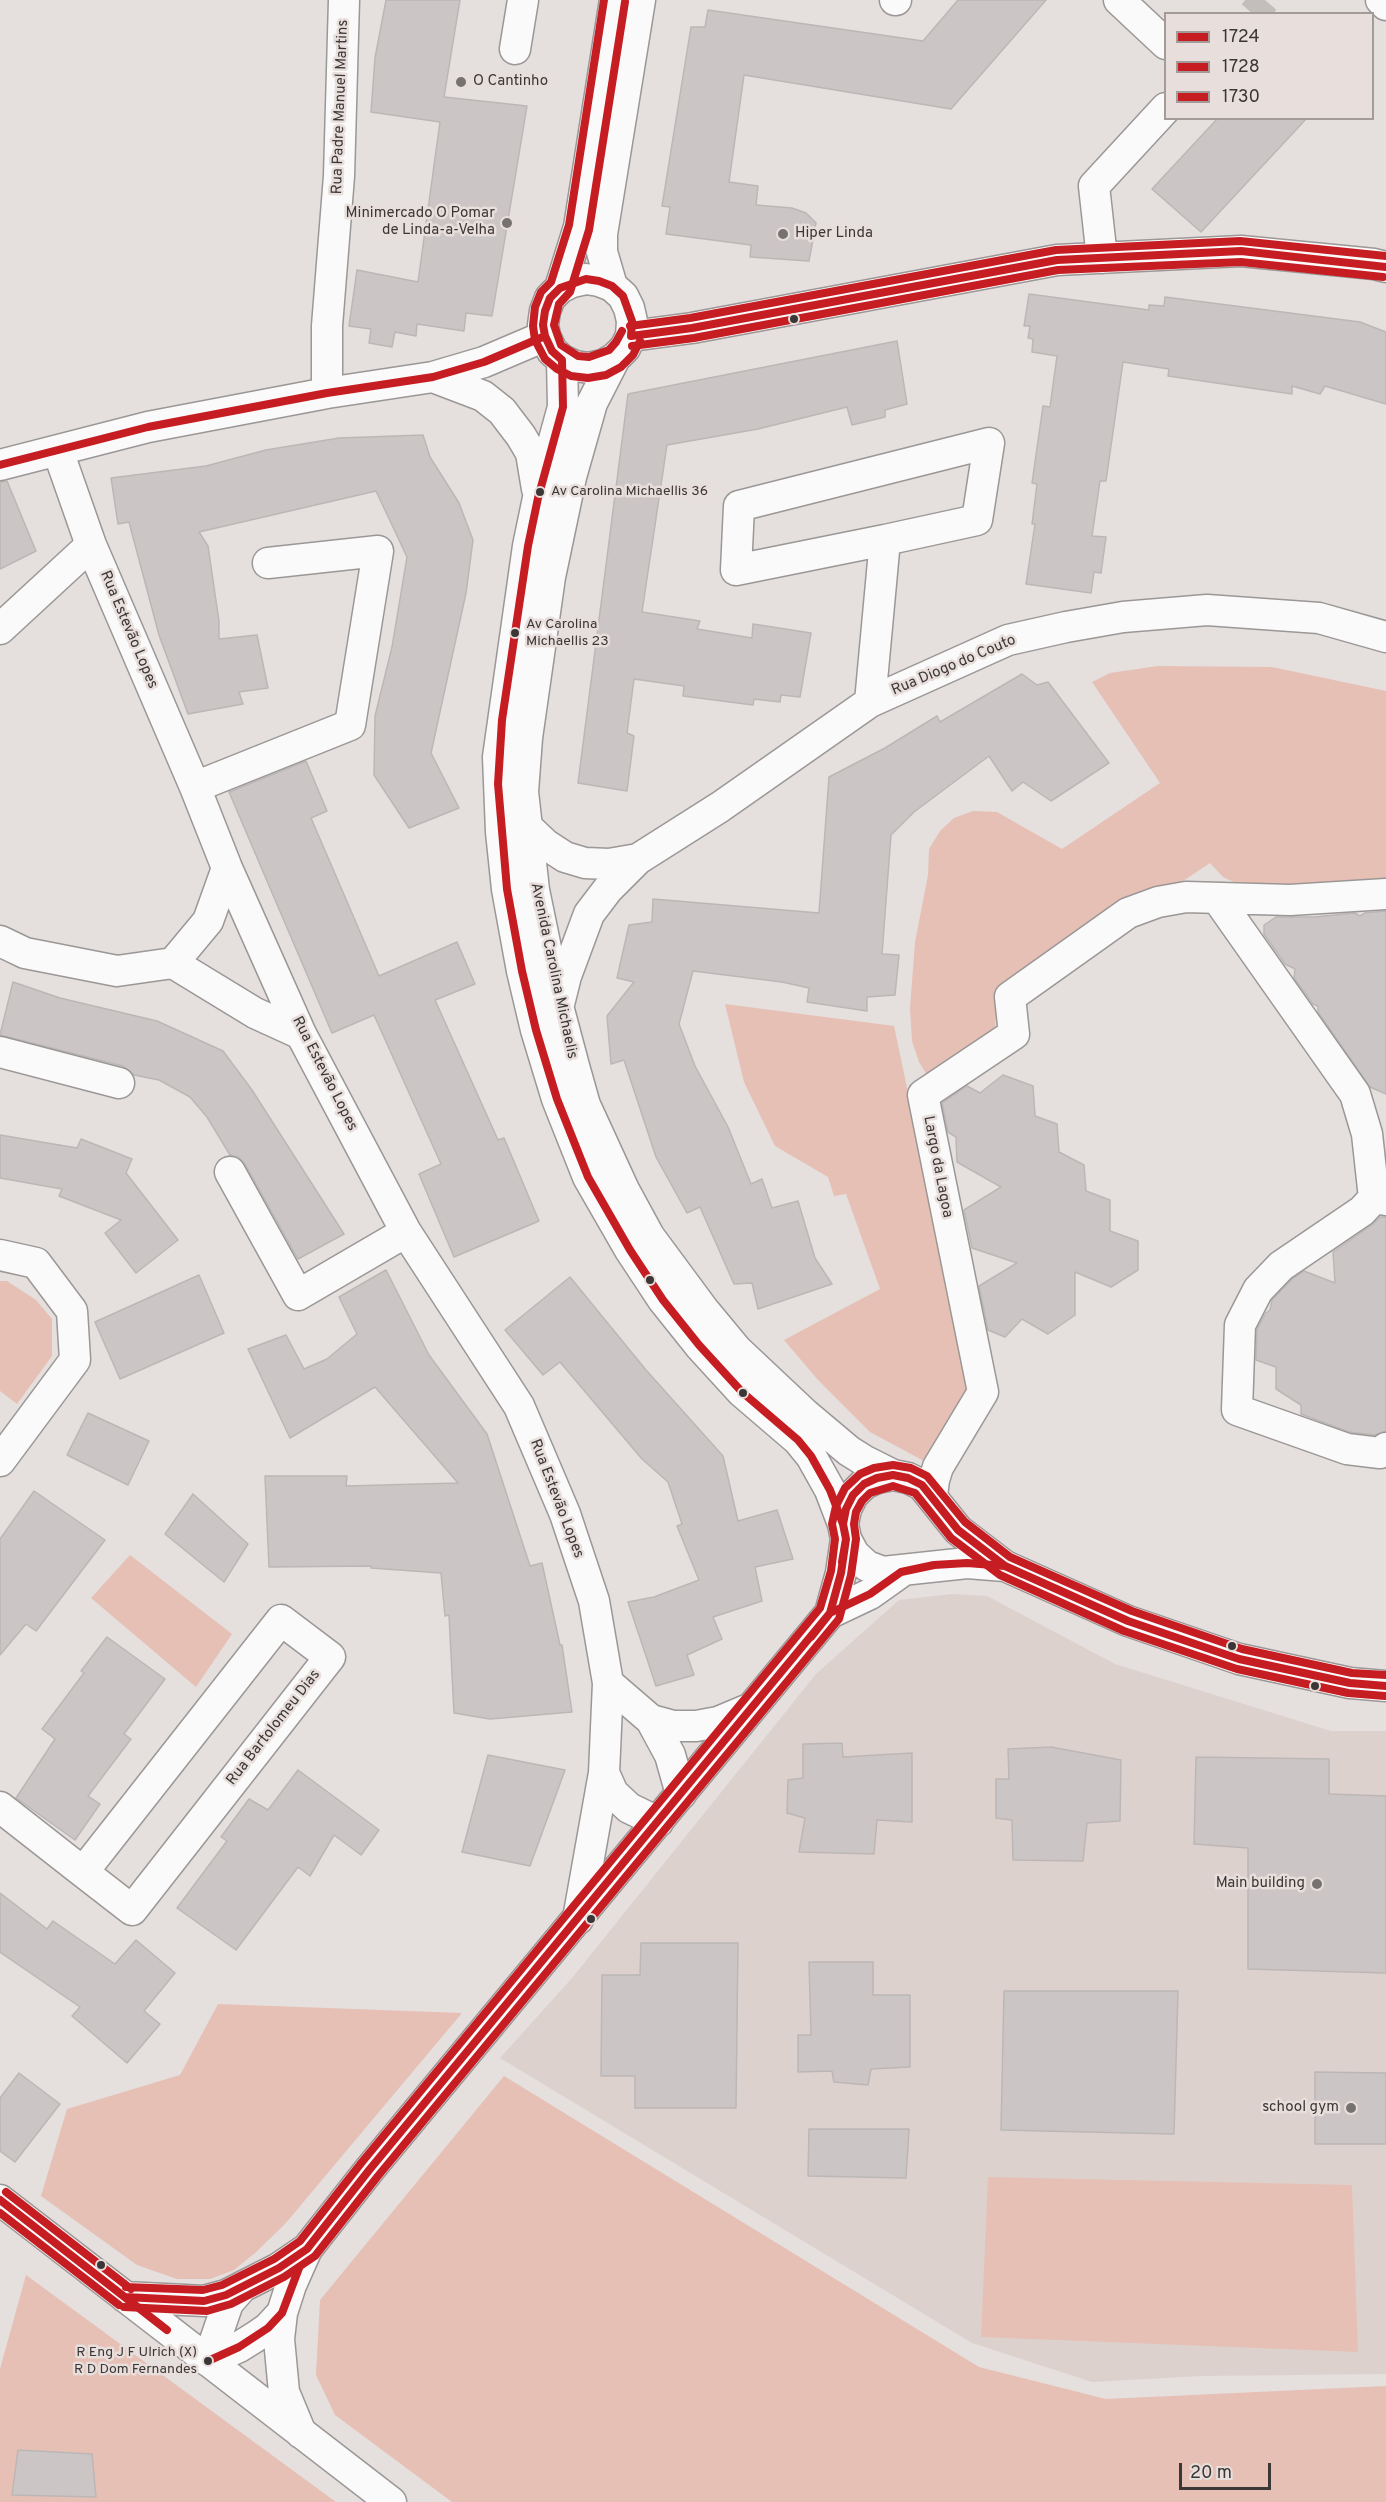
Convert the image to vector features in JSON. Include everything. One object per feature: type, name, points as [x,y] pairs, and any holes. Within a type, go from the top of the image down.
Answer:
[{"type":"street","name":"Rua Padre Manuel Martins","points":[[327,393],[327,326],[339,176],[344,0]]},
{"type":"street","points":[[515,49],[523,0]]},
{"type":"street","points":[[560,288],[579,227],[615,0]]},
{"type":"street","points":[[612,286],[602,252],[602,234],[640,0]]},
{"type":"street","points":[[1119,0],[1164,42]]},
{"type":"street","points":[[1381,0],[1386,4]]},
{"type":"street","points":[[1102,258],[1094,186],[1164,110]]},
{"type":"street","points":[[623,347],[632,321],[629,308],[612,286],[586,279],[560,288],[550,298],[544,311],[543,325],[544,336],[552,351],[562,360],[575,366],[589,368],[603,365],[623,347],[692,328],[1057,260],[1241,251],[1386,267]]},
{"type":"street","points":[[0,465],[148,427],[327,393],[433,377],[484,363],[544,336]]},
{"type":"street","name":"Avenida Carolina Michaelis","points":[[623,347],[592,403],[571,477],[550,578],[527,738],[523,792],[534,890],[558,1006],[585,1104],[624,1190],[649,1236],[703,1309],[737,1350],[805,1414],[849,1451],[893,1475],[908,1478],[922,1485],[958,1530],[1005,1566],[1128,1621],[1239,1659],[1350,1683],[1386,1686]]},
{"type":"street","name":"Avenida Carolina Michaelis","points":[[562,360],[563,407],[538,498],[528,546],[498,757],[501,832],[507,888],[522,971],[536,1030],[557,1099],[588,1177],[630,1250],[663,1300],[699,1345],[742,1392],[798,1440],[811,1456],[830,1490],[854,1554],[867,1566],[883,1572],[967,1563],[1005,1566]]},
{"type":"street","points":[[433,377],[483,396],[501,411],[531,453],[538,498]]},
{"type":"street","points":[[989,443],[977,520],[885,540],[850,547],[736,570],[739,506],[989,443]]},
{"type":"street","name":"Rua Estevão Lopes","points":[[57,451],[91,545],[195,787],[227,868],[301,1034],[406,1232],[519,1406],[565,1514],[594,1601],[608,1683],[604,1773],[578,1919]]},
{"type":"street","points":[[870,702],[885,540]]},
{"type":"street","points":[[0,629],[91,545]]},
{"type":"street","points":[[195,787],[350,725],[378,550],[268,563]]},
{"type":"street","name":"Rua Diogo do Couto","points":[[558,1006],[566,976],[589,914],[608,888],[638,858],[720,807],[870,702],[1008,640],[1124,617],[1207,610],[1319,618],[1386,637]]},
{"type":"street","name":"Rua Diogo do Couto","points":[[526,826],[545,844],[565,857],[585,863],[609,864],[638,858]]},
{"type":"street","points":[[173,963],[208,921],[227,868]]},
{"type":"street","name":"Largo da Lagoa","points":[[936,1503],[934,1480],[938,1467],[982,1392],[923,1095],[1014,1034],[1010,997],[1128,913],[1158,902],[1186,897],[1290,900],[1386,894]]},
{"type":"street","points":[[1217,898],[1355,1094],[1367,1134],[1380,1199],[1281,1266],[1258,1290],[1240,1324],[1237,1410],[1347,1449],[1380,1453],[1386,1448]]},
{"type":"street","points":[[1,945],[117,971],[173,963],[255,1013],[301,1034]]},
{"type":"street","points":[[0,1052],[119,1083]]},
{"type":"street","points":[[230,1172],[298,1295],[406,1232]]},
{"type":"street","points":[[0,1255],[36,1263],[72,1311],[75,1360],[10,1427],[0,1461]]},
{"type":"street","points":[[301,2433],[284,2392],[279,2339],[282,2313],[291,2285],[307,2249],[377,2160],[830,1613],[841,1573],[846,1509],[853,1495],[864,1484],[877,1478],[893,1475]]},
{"type":"street","points":[[830,1613],[870,1594],[924,1561],[939,1538],[941,1523],[936,1503]]},
{"type":"street","name":"Rua Bartolomeu Dias","points":[[0,1807],[83,1872],[132,1910],[330,1658],[281,1620],[83,1872]]},
{"type":"street","points":[[608,1683],[651,1720],[670,1755],[681,1794]]},
{"type":"street","points":[[651,1720],[673,1726],[696,1726],[718,1722],[752,1708]]},
{"type":"street","points":[[604,1773],[613,1793],[629,1808],[658,1822]]},
{"type":"street","points":[[0,2200],[391,2502]]},
{"type":"street","points":[[125,2297],[204,2301],[226,2295],[242,2287],[279,2268],[307,2249]]},
{"type":"street","points":[[208,2361],[228,2303],[242,2287]]},
{"type":"street","points":[[208,2361],[240,2347],[268,2328],[282,2313]]},
{"type":"shaded area","points":[[1158,666],[1272,667],[1386,691],[1386,883],[1245,887],[1223,877],[1210,863],[1168,891],[997,993],[995,1032],[927,1075],[919,1062],[912,1041],[910,1008],[915,942],[928,875],[929,849],[940,831],[954,818],[973,811],[997,812],[1062,849],[1160,783],[1092,682],[1110,673]]},
{"type":"shaded area","points":[[725,1004],[894,1026],[972,1395],[924,1461],[870,1432],[818,1380],[784,1340],[880,1289],[846,1194],[834,1196],[828,1177],[775,1146],[744,1082]]},
{"type":"shaded area","points":[[0,1281],[7,1281],[36,1300],[52,1319],[52,1356],[17,1404],[0,1391]]},
{"type":"shaded area","points":[[130,1555],[232,1634],[196,1687],[91,1598]]},
{"type":"shaded area","points":[[952,1594],[987,1596],[1115,1664],[1331,1731],[1386,1731],[1386,2374],[1202,2376],[1092,2382],[972,2343],[500,2058],[572,1978],[816,1674],[899,1600]]},
{"type":"shaded area","points":[[218,2004],[462,2013],[285,2224],[255,2253],[234,2270],[210,2279],[177,2279],[137,2265],[41,2196],[67,2109],[180,2075]]},
{"type":"shaded area","points":[[504,2076],[979,2367],[1106,2399],[1386,2386],[1386,2502],[452,2502],[335,2415],[316,2375],[320,2300]]},
{"type":"shaded area","points":[[988,2177],[1352,2185],[1358,2352],[981,2337]]},
{"type":"shaded area","points":[[26,2275],[336,2502],[0,2502],[0,2369]]},
{"type":"building","points":[[386,0],[460,0],[444,97],[527,106],[492,316],[466,313],[464,331],[417,324],[416,336],[395,332],[392,347],[369,343],[371,329],[349,326],[357,270],[418,282],[440,122],[371,112],[375,58]]},
{"type":"building","points":[[958,0],[1046,0],[951,109],[744,75],[729,182],[758,186],[756,205],[792,208],[806,213],[816,223],[809,261],[750,257],[751,245],[666,234],[670,207],[662,206],[691,27],[705,27],[708,10],[923,41]]},
{"type":"building","points":[[1216,120],[1305,120],[1201,232],[1152,189]]},
{"type":"building","points":[[1029,294],[1149,310],[1149,305],[1164,306],[1165,297],[1360,322],[1386,332],[1386,404],[1325,386],[1320,394],[1292,386],[1292,394],[1168,376],[1169,369],[1123,362],[1106,481],[1100,481],[1092,536],[1106,537],[1101,573],[1094,572],[1091,593],[1026,584],[1035,524],[1032,524],[1037,484],[1032,483],[1043,406],[1050,407],[1057,356],[1032,352],[1033,339],[1028,338],[1030,326],[1024,326]]},
{"type":"building","points":[[897,341],[907,404],[885,410],[885,417],[852,425],[847,407],[758,429],[667,445],[642,612],[700,621],[697,629],[752,638],[753,624],[811,633],[800,697],[781,695],[780,702],[754,699],[753,705],[683,696],[684,686],[634,679],[627,733],[634,736],[627,791],[578,783],[628,394]]},
{"type":"building","points":[[423,435],[430,457],[459,503],[473,540],[466,593],[431,753],[459,808],[409,828],[374,775],[375,716],[392,647],[407,557],[376,491],[199,532],[208,546],[219,621],[219,639],[257,635],[268,688],[239,692],[243,704],[188,714],[159,635],[129,522],[118,524],[111,478],[206,466],[266,450],[339,438]]},
{"type":"building","points":[[7,481],[36,551],[0,569],[0,482]]},
{"type":"building","points":[[1022,674],[1037,685],[1048,682],[1109,763],[1051,801],[1023,782],[1012,791],[989,756],[914,812],[891,835],[882,954],[899,955],[895,995],[867,997],[867,1011],[807,1002],[809,988],[782,982],[693,971],[679,1024],[695,1066],[728,1127],[751,1184],[762,1179],[772,1208],[798,1201],[815,1258],[832,1284],[758,1309],[752,1283],[734,1284],[700,1207],[687,1213],[656,1157],[624,1060],[611,1064],[607,1016],[634,982],[617,978],[629,925],[652,922],[653,899],[819,913],[829,777],[885,748],[937,716],[940,722]]},
{"type":"building","points":[[306,761],[327,811],[311,818],[379,976],[457,942],[475,984],[435,1000],[498,1140],[504,1138],[539,1221],[454,1257],[419,1174],[441,1164],[374,1015],[332,1033],[229,792]]},
{"type":"building","points":[[1386,911],[1386,1094],[1370,1087],[1318,1012],[1318,1006],[1313,1004],[1294,978],[1295,969],[1285,964],[1264,934],[1264,925],[1276,917],[1314,917],[1355,913],[1360,916],[1365,913]]},
{"type":"building","points":[[13,982],[60,998],[157,1021],[223,1051],[252,1090],[344,1234],[298,1259],[245,1164],[238,1157],[230,1155],[207,1117],[190,1097],[159,1080],[134,1075],[123,1066],[0,1035]]},
{"type":"building","points":[[1003,1075],[1033,1086],[1035,1116],[1057,1124],[1059,1152],[1084,1165],[1086,1191],[1110,1200],[1110,1231],[1138,1241],[1138,1270],[1111,1287],[1075,1272],[1075,1315],[1048,1334],[1022,1319],[1005,1337],[988,1330],[979,1286],[1017,1263],[972,1248],[964,1210],[1001,1187],[957,1162],[956,1137],[948,1132],[942,1103],[967,1086],[980,1093]]},
{"type":"building","points":[[0,1135],[77,1148],[81,1139],[132,1159],[126,1173],[178,1240],[136,1273],[105,1233],[121,1220],[59,1196],[62,1189],[0,1178]]},
{"type":"building","points":[[1380,1217],[1386,1217],[1386,1431],[1375,1435],[1349,1432],[1301,1414],[1301,1405],[1276,1389],[1276,1367],[1256,1360],[1257,1329],[1270,1310],[1272,1300],[1292,1279],[1304,1271],[1335,1283],[1333,1252]]},
{"type":"building","points":[[386,1270],[429,1355],[487,1434],[530,1566],[542,1563],[560,1645],[562,1645],[572,1712],[490,1719],[454,1713],[449,1615],[445,1616],[441,1573],[371,1568],[371,1566],[269,1567],[265,1476],[347,1476],[346,1486],[458,1483],[375,1387],[290,1438],[248,1349],[286,1335],[304,1369],[327,1359],[357,1334],[339,1297]]},
{"type":"building","points":[[199,1275],[224,1333],[120,1379],[95,1322]]},
{"type":"building","points":[[570,1277],[646,1370],[723,1456],[738,1521],[777,1510],[793,1559],[755,1567],[762,1601],[713,1617],[722,1639],[687,1655],[694,1675],[656,1686],[628,1602],[654,1597],[699,1580],[677,1526],[682,1524],[668,1482],[642,1459],[560,1362],[543,1375],[505,1330]]},
{"type":"building","points":[[88,1413],[149,1441],[128,1485],[67,1455]]},
{"type":"building","points":[[34,1491],[105,1540],[36,1631],[26,1624],[0,1655],[0,1539]]},
{"type":"building","points":[[193,1494],[248,1544],[224,1582],[165,1534]]},
{"type":"building","points":[[107,1637],[165,1679],[124,1734],[131,1739],[88,1796],[100,1804],[75,1840],[16,1798],[55,1739],[42,1729],[84,1673],[81,1671]]},
{"type":"building","points":[[842,1743],[843,1757],[912,1753],[912,1822],[877,1820],[874,1854],[799,1852],[805,1818],[787,1813],[788,1780],[803,1778],[803,1744]]},
{"type":"building","points":[[1051,1747],[1121,1760],[1120,1821],[1087,1823],[1083,1861],[1013,1860],[1012,1820],[996,1818],[996,1779],[1009,1779],[1008,1749]]},
{"type":"building","points":[[488,1755],[565,1770],[530,1866],[462,1852]]},
{"type":"building","name":"Main building","points":[[1196,1757],[1329,1759],[1329,1794],[1386,1796],[1386,1973],[1248,1969],[1248,1848],[1194,1844]]},
{"type":"building","points":[[298,1770],[379,1830],[361,1855],[334,1835],[310,1876],[298,1867],[236,1950],[177,1908],[227,1841],[221,1837],[249,1799],[268,1810]]},
{"type":"building","points":[[0,1893],[47,1929],[53,1921],[115,1964],[136,1940],[175,1973],[144,2011],[160,2024],[127,2063],[72,2016],[80,2007],[0,1952]]},
{"type":"building","points":[[641,1943],[738,1943],[736,2108],[635,2108],[635,2076],[601,2076],[602,1975],[640,1975]]},
{"type":"building","points":[[809,1962],[873,1962],[873,1995],[910,1995],[910,2067],[871,2069],[868,2085],[834,2082],[832,2071],[798,2072],[798,2035],[811,2035]]},
{"type":"building","points":[[1004,1991],[1178,1991],[1174,2134],[1001,2130]]},
{"type":"building","name":"school gym","points":[[1315,2072],[1386,2073],[1386,2144],[1315,2144]]},
{"type":"building","points":[[19,2073],[60,2104],[15,2162],[0,2151],[0,2098]]},
{"type":"building","points":[[809,2129],[909,2129],[906,2178],[808,2176]]},
{"type":"building","points":[[18,2450],[92,2454],[96,2497],[12,2495]]},
{"type":"tunnel","points":[[1255,12],[1265,0]]},
{"type":"transit line","name":"1728","points":[[604,0],[569,225],[551,282],[541,292],[535,307],[533,326],[535,340],[545,359],[557,369],[571,376],[588,378],[606,375],[621,367],[633,355],[640,341]]},
{"type":"transit line","name":"1730","points":[[622,331],[609,350],[589,357],[578,356],[561,345],[554,325],[559,304],[570,292],[589,230],[625,2]]},
{"type":"transit line","name":"1730","points":[[630,326],[690,318],[1056,250],[1240,241],[1386,256]]},
{"type":"transit line","name":"1724","points":[[631,336],[692,328],[1057,260],[1241,251],[1386,267]]},
{"type":"transit line","name":"1728","points":[[632,346],[694,338],[1058,270],[1241,262],[1383,277]]},
{"type":"transit line","name":"1724","points":[[125,2297],[204,2301],[226,2295],[279,2268],[307,2249],[370,2169],[830,1613],[841,1573],[846,1539],[843,1524],[830,1490],[811,1456],[798,1440],[742,1392],[699,1345],[663,1300],[630,1250],[588,1177],[557,1099],[536,1030],[522,971],[507,889],[498,784],[502,720],[528,546],[538,498],[563,407],[562,360],[552,351],[545,336],[543,325],[545,311],[550,298],[560,288],[586,279],[599,281],[612,286],[623,296],[632,321],[631,336]]},
{"type":"transit line","name":"1724","points":[[0,465],[148,427],[327,393],[433,377],[484,362],[545,336]]},
{"type":"transit line","name":"1730","points":[[126,2287],[203,2290],[222,2285],[274,2259],[300,2241],[362,2162],[820,1608],[831,1571],[835,1539],[832,1524],[836,1506],[845,1488],[860,1474],[874,1468],[893,1465],[911,1468],[927,1476],[965,1522],[1010,1557],[1132,1611],[1242,1649],[1352,1673],[1386,1675]]},
{"type":"transit line","name":"1724","points":[[842,1562],[846,1539],[843,1524],[846,1509],[853,1495],[864,1484],[877,1478],[893,1475],[908,1478],[922,1485],[958,1530],[1005,1566],[1128,1621],[1239,1659],[1350,1683],[1386,1686]]},
{"type":"transit line","name":"1728","points":[[124,2307],[207,2311],[231,2304],[284,2277],[315,2256],[378,2176],[839,1619],[851,1575],[856,1539],[854,1524],[856,1512],[870,1493],[893,1486],[915,1493],[951,1538],[1000,1575],[1124,1631],[1237,1669],[1348,1693],[1385,1696]]},
{"type":"transit line","name":"1724","points":[[811,1637],[830,1613],[870,1594],[901,1572],[934,1565],[967,1563],[1005,1566],[1022,1574]]},
{"type":"transit line","name":"1730","points":[[6,2192],[131,2289]]},
{"type":"transit line","name":"1724","points":[[0,2200],[167,2330]]},
{"type":"transit line","name":"1728","points":[[0,2213],[119,2305]]},
{"type":"transit line","name":"1724","points":[[208,2361],[239,2347],[268,2328],[282,2313],[299,2268]]},
{"type":"place","name":"O Cantinho","points":[[461,82]]},
{"type":"place","name":"Minimercado O Pomar de Linda-a-Velha","points":[[507,223]]},
{"type":"place","name":"Hiper Linda","points":[[783,234]]},
{"type":"place","name":"Av Carolina Michaellis 36","points":[[540,492]]},
{"type":"place","name":"Av Carolina Michaellis 23","points":[[515,633]]},
{"type":"place","name":"Main building","points":[[1317,1884]]},
{"type":"place","name":"school gym","points":[[1351,2108]]},
{"type":"place","name":"R Eng J F Ulrich (X) R D Dom Fernandes","points":[[208,2361]]}]
